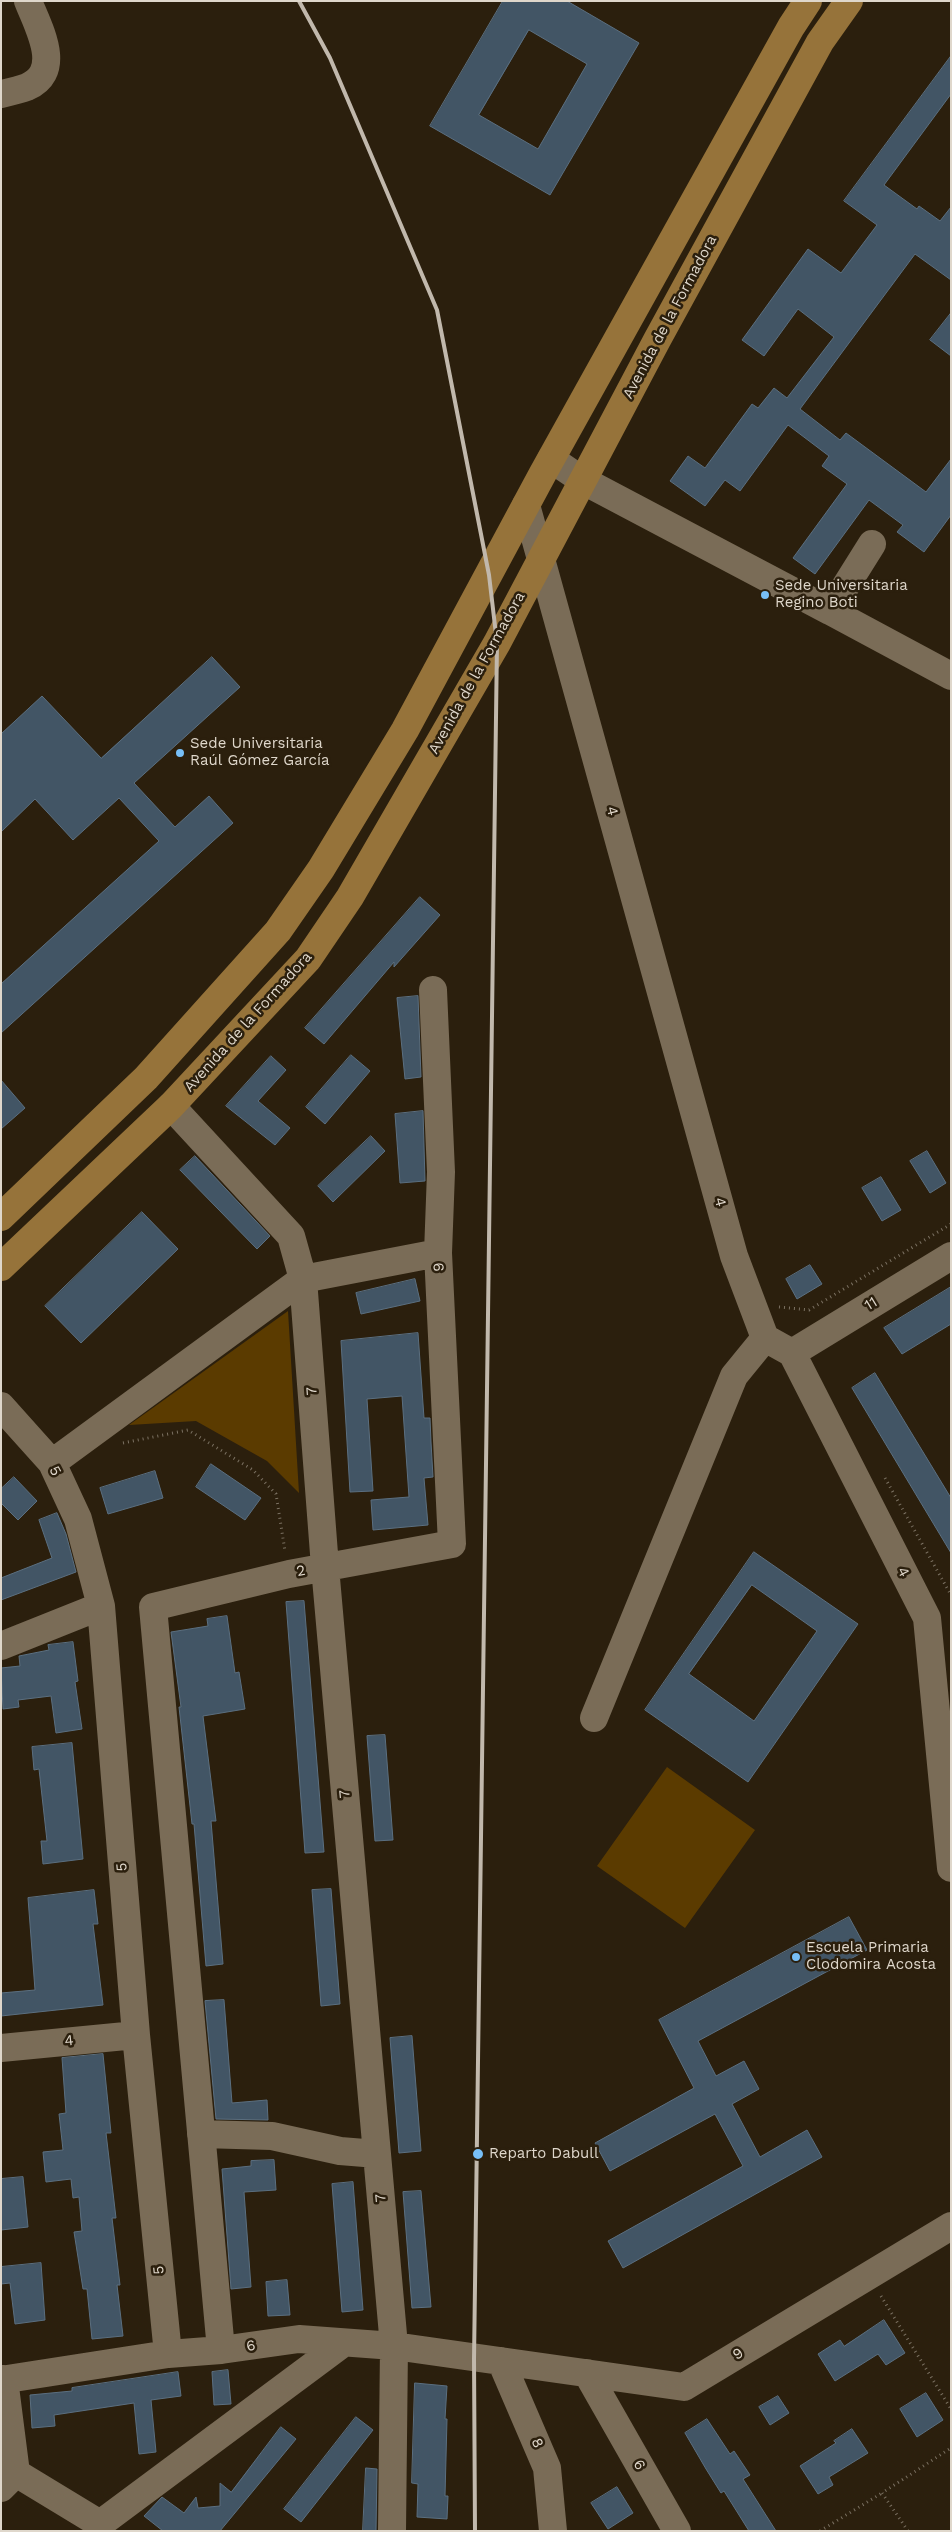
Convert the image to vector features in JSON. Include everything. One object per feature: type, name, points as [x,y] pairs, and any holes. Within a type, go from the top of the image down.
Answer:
[{"type":"main road","points":[[1,1217],[146,1078],[278,931],[320,869],[405,730],[551,459],[786,36],[808,1]]},
{"type":"main road","name":"Avenida de la Formadora","points":[[1,1267],[171,1106],[308,959],[350,897],[497,643],[541,556],[820,42],[849,1]]},
{"type":"street","points":[[1,94],[28,86],[40,78],[48,54],[28,1]]},
{"type":"street","points":[[551,459],[582,480],[951,676]]},
{"type":"street","name":"4","points":[[526,505],[734,1256],[765,1338]]},
{"type":"street","points":[[830,611],[872,544]]},
{"type":"street","name":"9","points":[[433,990],[441,1172],[438,1253],[452,1544]]},
{"type":"street","name":"7","points":[[171,1106],[291,1236],[303,1279],[325,1567],[394,2346],[392,2531]]},
{"type":"street","points":[[52,1463],[303,1279],[438,1253]]},
{"type":"street","name":"11","points":[[792,1353],[951,1256]]},
{"type":"street","points":[[594,1718],[734,1376],[765,1338],[792,1353]]},
{"type":"street","name":"4","points":[[792,1353],[927,1618],[951,1868]]},
{"type":"street","name":"5","points":[[1,1406],[52,1463],[78,1519],[101,1606],[136,2034],[168,2354]]},
{"type":"street","name":"2","points":[[201,2134],[153,1607],[289,1574],[452,1544]]},
{"type":"street","points":[[1,1646],[101,1606]]},
{"type":"street","name":"4","points":[[1,2048],[136,2034]]},
{"type":"street","points":[[221,2350],[201,2134],[272,2136],[340,2152],[377,2154]]},
{"type":"street","name":"9","points":[[501,2361],[684,2387],[867,2274],[951,2226]]},
{"type":"street","name":"6","points":[[2,2379],[168,2354],[221,2350],[299,2340],[394,2346],[501,2361]]},
{"type":"street","points":[[2,2379],[8,2480],[100,2527],[342,2344]]},
{"type":"street","name":"8","points":[[501,2361],[547,2468],[553,2531]]},
{"type":"street","name":"6","points":[[587,2373],[677,2531]]},
{"type":"path","points":[[779,1307],[809,1310],[951,1224]]},
{"type":"path","points":[[121,1443],[188,1430],[253,1470],[276,1494],[289,1574]]},
{"type":"path","points":[[885,1477],[951,1595]]},
{"type":"path","points":[[867,2274],[951,2409]]},
{"type":"path","points":[[820,2531],[951,2448]]},
{"type":"path","points":[[882,2493],[908,2531]]},
{"type":"shaded area","points":[[288,1311],[299,1493],[267,1461],[196,1421],[129,1425]]},
{"type":"shaded area","points":[[667,1767],[755,1830],[685,1928],[597,1866]]},
{"type":"building","points":[[503,1],[567,1],[639,43],[550,195],[430,126]],"holes":[[[529,30],[587,64],[538,149],[479,115]]]},
{"type":"building","points":[[951,56],[951,94],[884,185],[917,209],[919,206],[940,221],[951,207],[951,280],[915,254],[800,409],[840,440],[846,433],[926,492],[951,459],[951,515],[924,552],[897,532],[903,525],[869,500],[815,574],[793,558],[847,484],[822,466],[829,456],[788,425],[740,491],[725,480],[705,506],[670,481],[688,456],[705,468],[752,404],[758,408],[774,388],[787,398],[834,337],[798,309],[764,356],[742,340],[808,249],[841,273],[877,225],[844,201]]},
{"type":"building","points":[[951,313],[951,356],[930,340]]},
{"type":"building","points":[[212,657],[240,687],[134,783],[175,827],[209,796],[233,823],[1,1033],[1,984],[159,841],[119,798],[73,840],[35,799],[1,832],[1,734],[42,696],[101,758]]},
{"type":"building","points":[[420,897],[440,915],[394,967],[394,962],[324,1044],[305,1028]]},
{"type":"building","points":[[418,996],[421,1077],[405,1079],[397,998]]},
{"type":"building","points":[[351,1055],[370,1071],[325,1124],[306,1107]]},
{"type":"building","points":[[271,1056],[286,1070],[258,1101],[290,1128],[275,1145],[226,1106]]},
{"type":"building","points":[[1,1080],[25,1108],[1,1129]]},
{"type":"building","points":[[423,1111],[425,1181],[400,1183],[395,1114]]},
{"type":"building","points":[[371,1136],[385,1151],[333,1202],[318,1186]]},
{"type":"building","points":[[927,1151],[946,1183],[930,1193],[910,1161]]},
{"type":"building","points":[[195,1156],[270,1236],[257,1249],[180,1170]]},
{"type":"building","points":[[881,1177],[901,1210],[882,1221],[862,1188]]},
{"type":"building","points":[[142,1212],[178,1249],[81,1343],[45,1306]]},
{"type":"building","points":[[810,1265],[822,1284],[797,1299],[786,1279]]},
{"type":"building","points":[[415,1279],[420,1301],[361,1314],[356,1293]]},
{"type":"building","points":[[951,1287],[951,1324],[902,1354],[884,1328]]},
{"type":"building","points":[[418,1333],[424,1418],[430,1418],[433,1477],[424,1478],[428,1525],[373,1530],[371,1500],[409,1497],[402,1396],[367,1399],[373,1491],[350,1492],[341,1341]]},
{"type":"building","points":[[875,1373],[951,1498],[951,1553],[852,1388]]},
{"type":"building","points":[[211,1464],[261,1498],[245,1520],[196,1487]]},
{"type":"building","points":[[155,1471],[163,1498],[108,1514],[100,1488]]},
{"type":"building","points":[[14,1477],[37,1501],[18,1520],[1,1503],[1,1489]]},
{"type":"building","points":[[57,1513],[66,1534],[76,1572],[1,1600],[1,1578],[52,1558],[39,1520]]},
{"type":"building","points":[[754,1552],[858,1624],[748,1782],[645,1710]],"holes":[[[752,1585],[817,1631],[754,1721],[689,1674]]]},
{"type":"building","points":[[304,1601],[324,1852],[305,1853],[286,1602]]},
{"type":"building","points":[[227,1616],[235,1673],[239,1672],[245,1709],[203,1716],[216,1821],[211,1821],[223,1964],[206,1966],[194,1824],[192,1824],[179,1707],[181,1707],[171,1632],[208,1626],[207,1619]]},
{"type":"building","points":[[73,1642],[78,1681],[75,1682],[82,1729],[56,1733],[51,1696],[18,1700],[19,1707],[3,1709],[1,1668],[20,1666],[19,1656],[49,1650],[48,1645]]},
{"type":"building","points":[[385,1735],[393,1840],[375,1841],[367,1736]]},
{"type":"building","points":[[72,1743],[83,1859],[43,1864],[41,1841],[47,1841],[39,1769],[34,1770],[32,1747]]},
{"type":"building","points":[[331,1889],[340,2004],[321,2006],[312,1890]]},
{"type":"building","points":[[94,1890],[98,1924],[93,1924],[103,2005],[1,2016],[1,1993],[35,1990],[28,1898]]},
{"type":"building","points":[[849,1917],[867,1950],[698,2041],[716,2076],[744,2061],[759,2089],[732,2104],[760,2157],[807,2130],[822,2157],[623,2268],[608,2241],[743,2166],[715,2114],[610,2171],[595,2143],[694,2088],[659,2020]]},
{"type":"building","points":[[224,2000],[232,2103],[267,2100],[268,2120],[216,2119],[205,2001]]},
{"type":"building","points":[[412,2036],[421,2151],[399,2153],[390,2038]]},
{"type":"building","points":[[103,2054],[111,2133],[106,2133],[116,2218],[112,2218],[120,2285],[117,2285],[123,2336],[92,2339],[87,2289],[83,2289],[74,2232],[82,2231],[79,2197],[73,2198],[71,2179],[46,2182],[43,2152],[63,2150],[59,2114],[66,2113],[62,2058]]},
{"type":"building","points":[[274,2160],[276,2190],[244,2192],[251,2287],[231,2289],[222,2169],[251,2166],[251,2161]]},
{"type":"building","points":[[23,2177],[28,2227],[1,2230],[1,2179]]},
{"type":"building","points":[[353,2182],[363,2310],[342,2312],[332,2184]]},
{"type":"building","points":[[421,2191],[431,2307],[412,2308],[403,2192]]},
{"type":"building","points":[[41,2263],[45,2320],[15,2324],[10,2283],[1,2284],[1,2267]]},
{"type":"building","points":[[287,2280],[290,2315],[268,2316],[266,2282]]},
{"type":"building","points":[[884,2320],[905,2353],[886,2365],[878,2354],[835,2381],[818,2354],[840,2340],[844,2346]]},
{"type":"building","points":[[228,2370],[231,2404],[214,2405],[212,2372]]},
{"type":"building","points":[[178,2372],[181,2396],[151,2400],[156,2452],[139,2454],[134,2403],[54,2415],[55,2426],[32,2428],[30,2395],[72,2391],[72,2388]]},
{"type":"building","points":[[415,2383],[447,2386],[445,2496],[448,2496],[447,2519],[417,2517],[418,2484],[412,2483]]},
{"type":"building","points":[[926,2393],[943,2420],[917,2437],[900,2409]]},
{"type":"building","points":[[778,2396],[789,2413],[770,2425],[759,2407]]},
{"type":"building","points":[[356,2417],[373,2430],[301,2522],[284,2509]]},
{"type":"building","points":[[707,2419],[730,2454],[734,2451],[750,2475],[743,2479],[776,2531],[749,2531],[724,2491],[721,2493],[706,2469],[685,2433]]},
{"type":"building","points":[[281,2427],[296,2439],[220,2531],[163,2531],[144,2516],[162,2497],[184,2513],[196,2497],[198,2508],[220,2506],[220,2483],[231,2492]]},
{"type":"building","points":[[852,2429],[868,2453],[829,2477],[833,2485],[818,2494],[800,2466],[836,2443],[834,2441]]},
{"type":"building","points":[[366,2468],[377,2469],[376,2531],[363,2531]]},
{"type":"building","points":[[617,2487],[633,2513],[608,2529],[591,2503]]},
{"type":"railway","points":[[299,1],[330,58],[437,310],[489,575],[497,643],[474,2358],[475,2531]]},
{"type":"place","name":"Sede Universitaria Regino Boti","points":[[765,595]]},
{"type":"place","name":"Sede Universitaria Raúl Gómez García","points":[[180,753]]},
{"type":"place","name":"Escuela Primaria Clodomira Acosta","points":[[796,1957]]},
{"type":"place","name":"Reparto Dabull","points":[[478,2154]]}]
